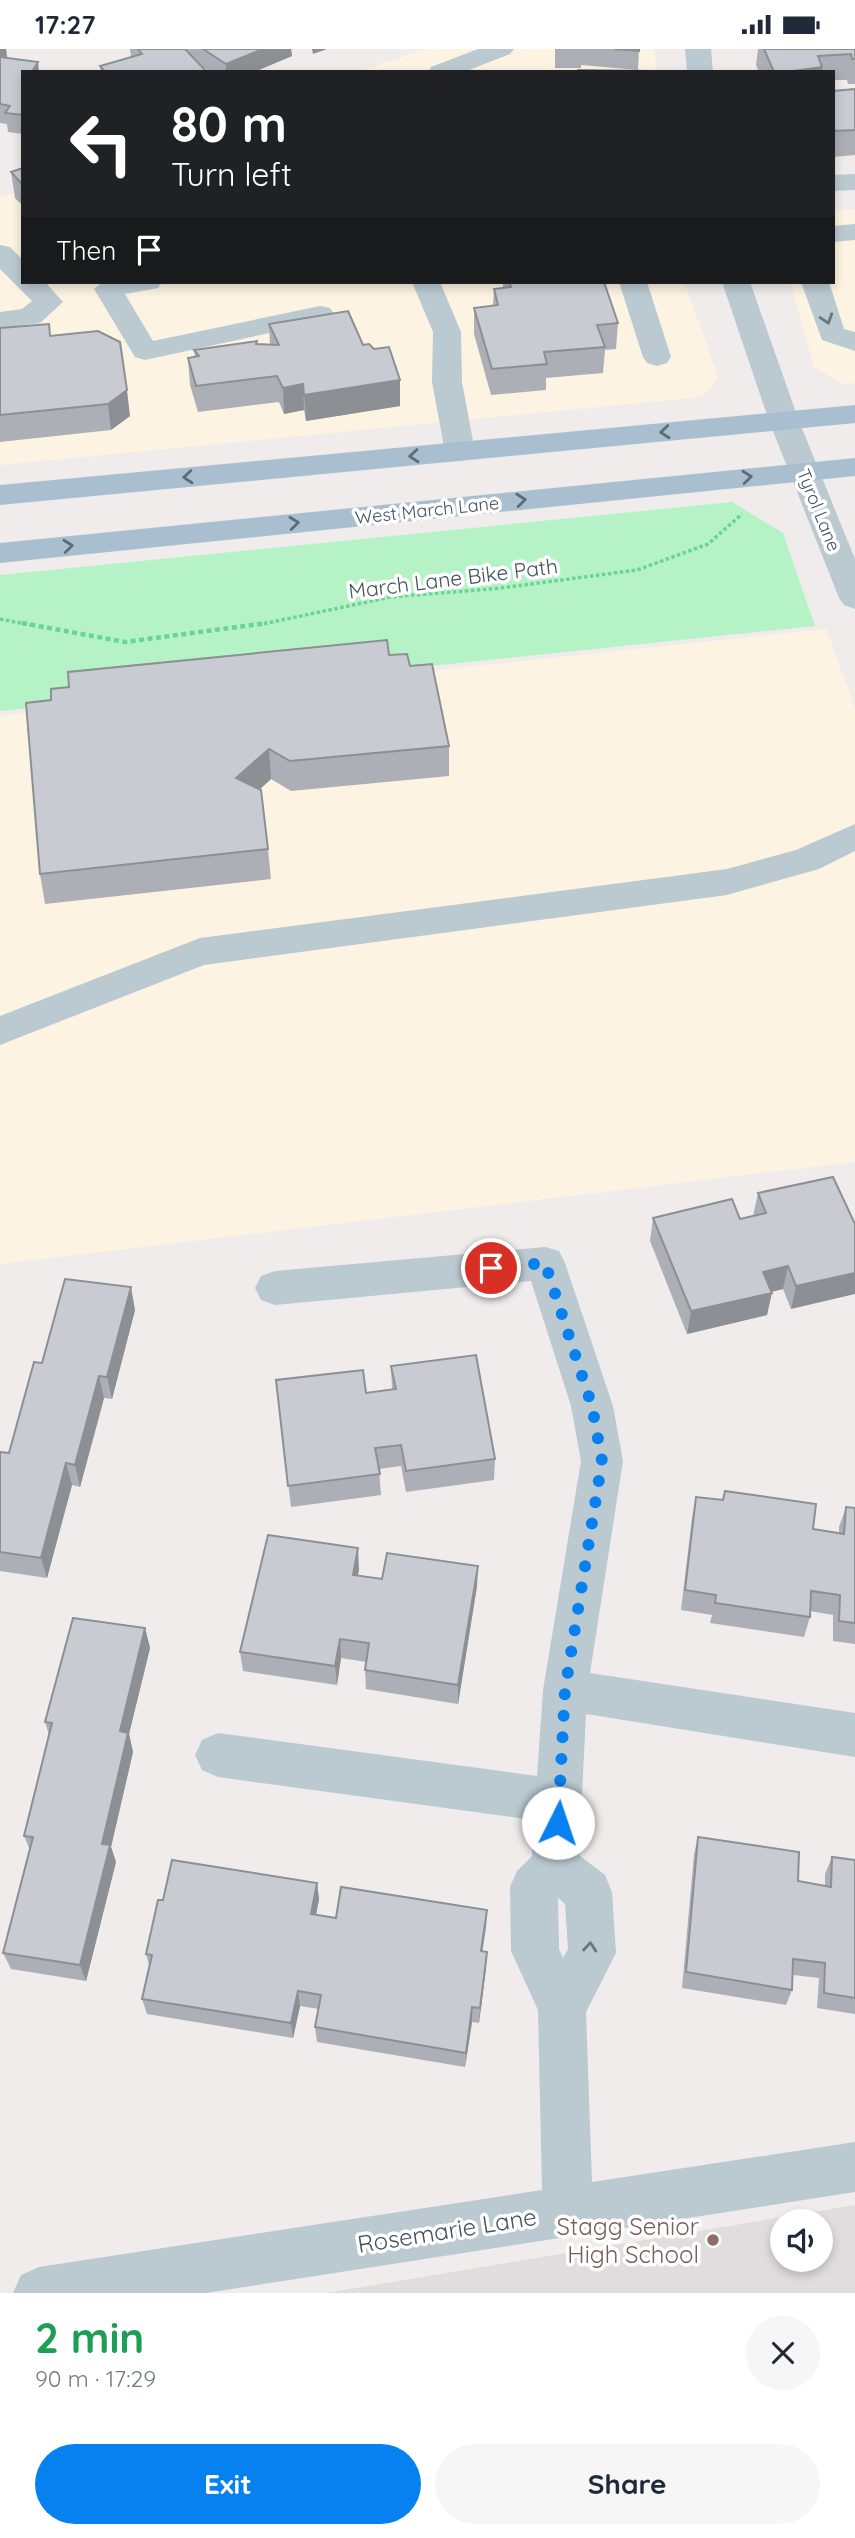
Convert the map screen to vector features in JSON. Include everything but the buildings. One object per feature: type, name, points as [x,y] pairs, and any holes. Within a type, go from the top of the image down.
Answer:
[{"type":"main road","points":[[0,495],[855,414]]},
{"type":"main road","name":"West March Lane","points":[[0,553],[855,467]]},
{"type":"street","points":[[445,70],[501,49]]},
{"type":"street","points":[[698,49],[700,70]]},
{"type":"street","points":[[835,183],[855,182]]},
{"type":"street","points":[[835,234],[855,232]]},
{"type":"street","points":[[0,253],[21,274]]},
{"type":"street","points":[[0,320],[30,317],[49,302],[31,284]]},
{"type":"street","points":[[137,284],[108,289],[145,351],[320,314]]},
{"type":"street","points":[[427,284],[447,332],[447,382],[460,452]]},
{"type":"street","points":[[634,284],[657,357]]},
{"type":"street","name":"Tyrol Lane","points":[[737,284],[803,472],[855,598]]},
{"type":"street","points":[[816,284],[832,334],[855,342]]},
{"type":"street","points":[[0,1031],[200,952],[727,882],[807,860],[855,837]]},
{"type":"street","points":[[275,1288],[545,1263],[592,1406],[602,1461],[565,1690],[555,1866],[534,1887],[536,1951],[562,2008],[568,2211]]},
{"type":"street","points":[[565,1690],[855,1735]]},
{"type":"street","points":[[218,1755],[560,1801]]},
{"type":"street","name":"Rosemarie Lane","points":[[39,2293],[855,2167]]},
{"type":"path","name":"March Lane Bike Path","points":[[0,619],[125,642],[257,625],[391,597],[501,589],[638,571],[708,544],[742,514],[816,503]]},
{"type":"shaded area","points":[[424,49],[655,49],[656,70],[365,70]]},
{"type":"shaded area","points":[[21,191],[21,284],[685,284],[719,378],[702,397],[0,465],[0,197]]},
{"type":"shaded area","points":[[855,209],[855,383],[842,384],[814,367],[791,284],[835,284],[835,211]]},
{"type":"shaded area","points":[[826,629],[855,708],[855,1162],[0,1264],[0,716]]},
{"type":"shaded area","name":"Stagg Senior High School","points":[[855,2205],[855,2293],[326,2293],[770,2219],[770,2272],[833,2272],[831,2209]]},
{"type":"green space","points":[[732,502],[783,533],[815,626],[0,711],[0,575]]},
{"type":"place","name":"Stagg Senior High School","points":[[713,2240]]},
{"type":"route","points":[[491,1268],[545,1263],[592,1406],[602,1461],[565,1690],[558,1823]]}]
